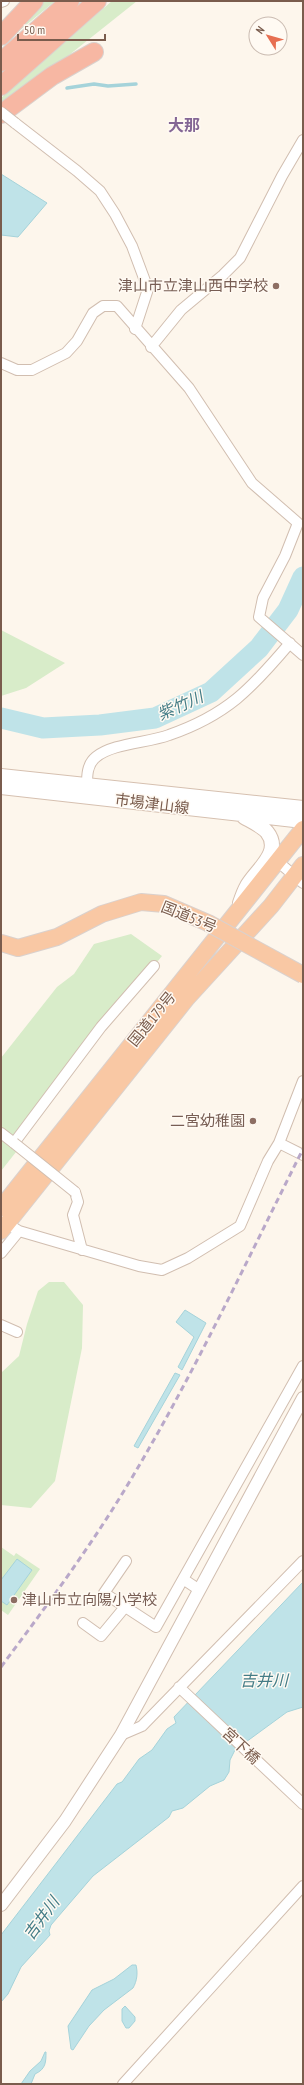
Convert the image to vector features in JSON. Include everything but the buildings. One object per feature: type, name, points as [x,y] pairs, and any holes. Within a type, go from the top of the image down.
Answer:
[{"type":"highway","points":[[1,36],[34,1]]},
{"type":"highway","points":[[1,62],[70,1]]},
{"type":"highway","points":[[1,86],[97,1]]},
{"type":"highway","points":[[6,117],[52,76],[94,52]]},
{"type":"highway","name":"国道179号","points":[[1,1208],[303,829]]},
{"type":"highway","name":"国道179号","points":[[7,1226],[187,998],[300,875]]},
{"type":"highway","name":"国道53号","points":[[1,943],[18,948],[57,938],[102,914],[141,902],[164,904],[208,923],[303,975]]},
{"type":"main road","name":"市場津山線","points":[[1,776],[87,791],[238,814],[303,822]]},
{"type":"main road","name":"市場津山線","points":[[1,787],[87,791],[303,808]]},
{"type":"main road","points":[[236,912],[248,885],[269,857],[272,848],[271,838],[266,831],[238,814]]},
{"type":"street","points":[[6,117],[77,171],[100,191],[116,214],[132,246],[148,289],[136,329]]},
{"type":"street","points":[[151,347],[181,310],[223,275],[240,258],[282,176],[303,140]]},
{"type":"street","points":[[1,363],[17,370],[32,370],[66,353],[77,340],[93,313],[103,306],[117,306],[151,347],[189,388],[252,483],[298,523],[285,556],[263,598],[259,617],[281,634],[303,655]]},
{"type":"street","points":[[87,791],[88,768],[95,758],[104,751],[168,736],[219,712],[242,696],[290,643]]},
{"type":"street","points":[[276,861],[300,875]]},
{"type":"street","points":[[14,1143],[101,1027],[154,966]]},
{"type":"street","points":[[1,1253],[7,1226],[82,1250],[139,1266],[162,1270],[188,1258],[240,1226],[268,1161],[279,1143],[303,1081]]},
{"type":"street","points":[[1,1133],[75,1192],[78,1202],[73,1215],[82,1250]]},
{"type":"street","points":[[279,1143],[303,1155]]},
{"type":"street","points":[[1,1325],[17,1332]]},
{"type":"street","points":[[126,1561],[104,1593],[156,1627],[303,1366]]},
{"type":"street","points":[[1,1905],[65,1821],[121,1736],[198,1589],[303,1398]]},
{"type":"street","points":[[269,1426],[283,1434]]},
{"type":"street","points":[[121,1736],[142,1726],[303,1561]]},
{"type":"street","points":[[183,1579],[198,1589]]},
{"type":"street","points":[[82,1623],[101,1636],[125,1606]]},
{"type":"street","name":"宮下橋","points":[[179,1687],[303,1804]]},
{"type":"street","points":[[123,2084],[303,1886]]},
{"type":"green space","points":[[44,1],[55,1],[1,46],[10,34]]},
{"type":"green space","points":[[112,1],[137,1],[1,107],[1,98]]},
{"type":"green space","points":[[1,630],[65,663],[26,688],[1,696]]},
{"type":"green space","points":[[131,934],[162,956],[13,1139],[2,1131],[1,1126],[1,1058],[57,987],[74,974],[94,944]]},
{"type":"green space","points":[[1,1139],[16,1152],[1,1171]]},
{"type":"green space","points":[[49,1282],[64,1282],[83,1305],[82,1348],[55,1481],[31,1508],[1,1505],[1,1373],[19,1356],[27,1324],[38,1291]]},
{"type":"green space","points":[[1,1547],[14,1556],[16,1553],[40,1569],[8,1615],[1,1610]]},
{"type":"water","points":[[1,174],[47,203],[18,237],[1,235]]},
{"type":"water","points":[[185,1310],[206,1323],[182,1370],[178,1367],[194,1337],[176,1322]]},
{"type":"water","points":[[175,1373],[180,1375],[138,1448],[134,1446]]},
{"type":"water","points":[[17,1559],[32,1570],[7,1605],[1,1601],[1,1580]]},
{"type":"water","name":"吉井川","points":[[303,1582],[303,1707],[287,1712],[235,1750],[230,1760],[229,1772],[224,1780],[210,1786],[183,1808],[172,1811],[169,1817],[93,1876],[51,1925],[49,1931],[50,1935],[21,1967],[8,1994],[1,2002],[1,1935],[117,1784],[122,1782],[139,1759],[152,1750],[167,1729],[176,1723],[174,1717]]},
{"type":"water","points":[[132,1965],[136,1965],[137,1971],[133,1988],[104,2010],[89,2026],[73,2050],[71,2049],[68,2026],[92,1990],[114,1979]]},
{"type":"water","points":[[125,2006],[135,2017],[135,2021],[129,2028],[126,2028],[122,2021],[122,2009]]},
{"type":"water","points":[[45,2052],[45,2065],[35,2074],[31,2084],[21,2084],[30,2071],[41,2061]]},
{"type":"waterway","points":[[67,88],[94,84],[108,86],[136,84]]},
{"type":"waterway","name":"紫竹川","points":[[1,718],[43,728],[100,725],[155,718],[211,692],[259,648],[288,610],[303,577]]},
{"type":"railway","points":[[1,1667],[77,1563],[119,1499],[144,1457],[169,1414],[215,1326],[303,1149]]},
{"type":"place","name":"津山市立津山西中学校","points":[[276,286]]},
{"type":"place","name":"二宮幼稚園","points":[[253,1121]]},
{"type":"place","name":"津山市立向陽小学校","points":[[14,1600]]},
{"type":"district","name":"大那","points":[[184,125]]}]
